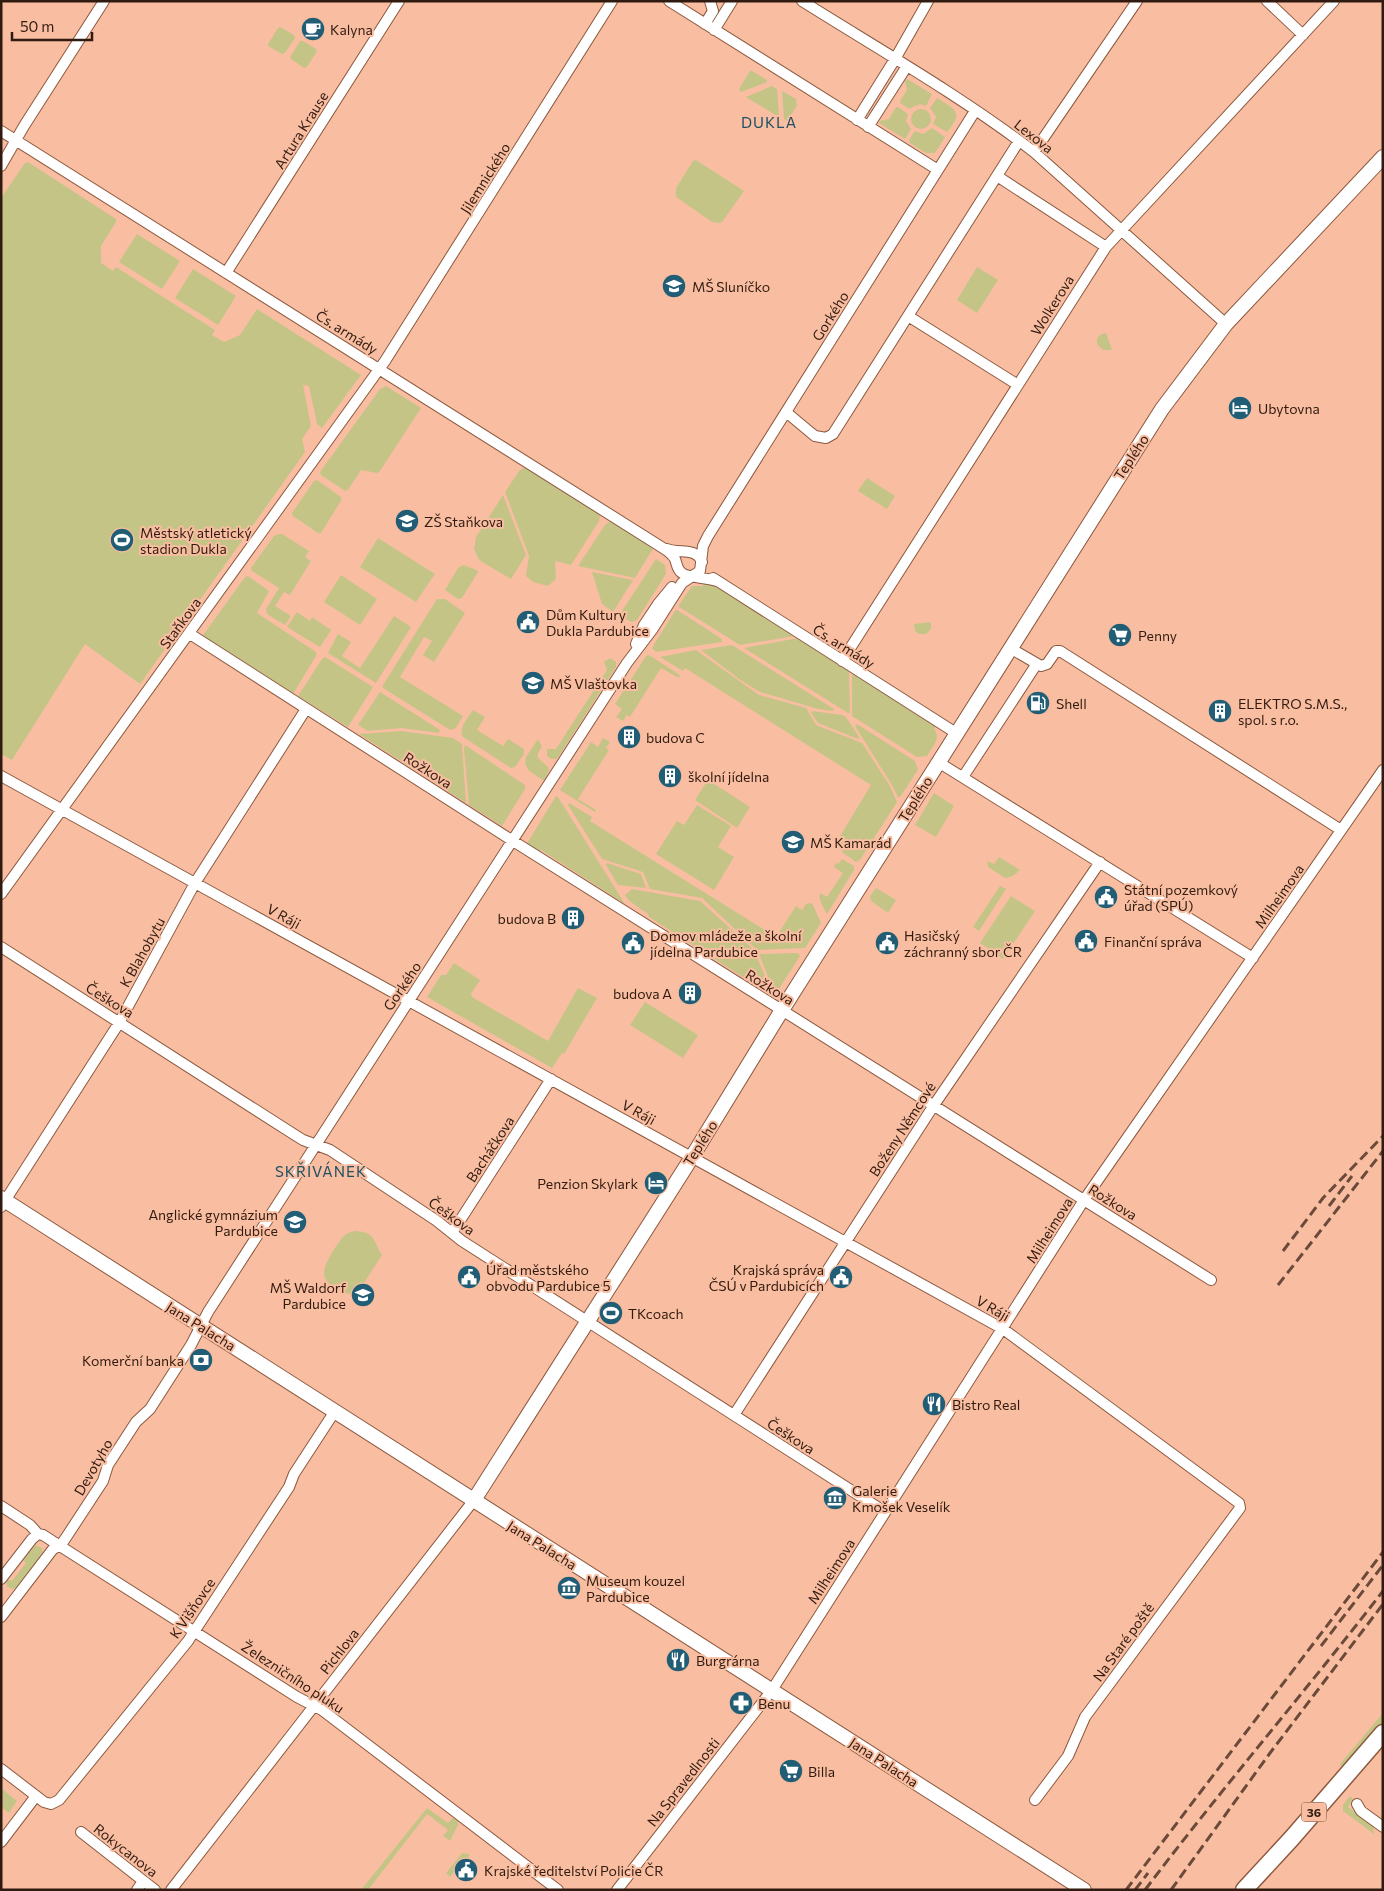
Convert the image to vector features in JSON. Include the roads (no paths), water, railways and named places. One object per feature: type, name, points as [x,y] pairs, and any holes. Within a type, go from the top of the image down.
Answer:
[{"type":"main road","name":"Teplého","points":[[474,1500],[1162,409],[1226,324],[1383,157]]},
{"type":"main road","name":"Jana Palacha","points":[[3,1202],[335,1411],[1084,1890]]},
{"type":"main road","name":"36","points":[[1244,1890],[1298,1831],[1383,1732]]},
{"type":"street","points":[[1,166],[104,1]]},
{"type":"street","name":"Artura Krause","points":[[226,273],[399,1]]},
{"type":"street","name":"Jilemnického","points":[[380,368],[612,1]]},
{"type":"street","points":[[669,1],[938,170]]},
{"type":"street","points":[[705,24],[713,11],[710,1]]},
{"type":"street","points":[[714,30],[732,1]]},
{"type":"street","name":"Lexova","points":[[802,1],[907,66],[1034,152],[1226,324]]},
{"type":"street","points":[[857,120],[928,1]]},
{"type":"street","points":[[1034,152],[1137,1]]},
{"type":"street","points":[[1267,1],[1303,35]]},
{"type":"street","name":"Wolkerova","points":[[842,661],[1106,247],[1334,1]]},
{"type":"street","points":[[868,127],[907,66]]},
{"type":"street","name":"Gorkého","points":[[201,1326],[315,1144],[627,663],[652,630],[678,587],[700,571],[703,546],[708,536],[976,112]]},
{"type":"street","name":"Čs. armády","points":[[1,131],[663,548],[675,559],[683,574],[700,576],[716,581]]},
{"type":"street","points":[[786,412],[815,436],[826,438],[833,434],[1019,141]]},
{"type":"street","points":[[997,176],[1106,247]]},
{"type":"street","points":[[908,316],[1018,385]]},
{"type":"street","name":"Staňkova","points":[[1,894],[380,368]]},
{"type":"street","name":"Gorkého","points":[[627,663],[644,625],[675,582],[679,558],[700,545],[708,536]]},
{"type":"street","name":"Čs. armády","points":[[663,548],[676,552],[696,554],[702,561],[705,570],[716,581],[956,733]]},
{"type":"street","name":"Rožkova","points":[[190,634],[513,841],[1212,1280]]},
{"type":"street","points":[[1010,648],[1036,664],[1044,666],[1055,652],[1060,651],[1341,830]]},
{"type":"street","points":[[962,777],[1036,664]]},
{"type":"street","name":"K Blahobytu","points":[[3,1202],[119,1022],[195,883],[306,709]]},
{"type":"street","points":[[938,762],[1253,958]]},
{"type":"street","name":"Milheimova","points":[[772,1690],[1084,1200],[1383,770]]},
{"type":"street","name":"V Ráji","points":[[1,776],[1003,1328],[1241,1506]]},
{"type":"street","name":"Boženy Němcové","points":[[734,1415],[934,1105],[1100,862]]},
{"type":"street","name":"Češkova","points":[[1,947],[295,1135],[330,1150],[438,1221],[462,1241],[885,1512]]},
{"type":"street","name":"Bacháčkova","points":[[452,1233],[551,1079]]},
{"type":"street","name":"Devotyho","points":[[1,1617],[53,1549],[62,1547],[103,1480],[108,1466],[136,1422],[150,1409],[201,1326]]},
{"type":"street","name":"K Višňovce","points":[[36,1796],[44,1802],[51,1804],[63,1795],[195,1631],[289,1487],[294,1474],[335,1411]]},
{"type":"street","name":"Pichlova","points":[[172,1890],[474,1500]]},
{"type":"street","name":"Železničního pluku","points":[[1,1506],[30,1525],[38,1534],[43,1535],[297,1697],[314,1705],[558,1890]]},
{"type":"street","name":"Na Staré poště","points":[[1035,1800],[1068,1756],[1085,1717],[1241,1506]]},
{"type":"street","points":[[1,1579],[38,1534]]},
{"type":"street","name":"Na Spravedlnosti","points":[[616,1890],[772,1690]]},
{"type":"street","points":[[1,1769],[36,1796],[1,1842]]},
{"type":"street","points":[[1357,1804],[1361,1811],[1383,1827]]},
{"type":"street","name":"Rokycanova","points":[[80,1832],[155,1890]]},
{"type":"street","points":[[137,1890],[143,1881]]},
{"type":"railway","points":[[1283,1251],[1323,1198],[1383,1136]]},
{"type":"railway","points":[[1278,1285],[1383,1151]]},
{"type":"railway","points":[[1329,1206],[1352,1176]]},
{"type":"railway","points":[[1126,1890],[1383,1552]]},
{"type":"railway","points":[[1321,1646],[1383,1565]]},
{"type":"railway","points":[[1145,1890],[1383,1591]]},
{"type":"railway","points":[[1171,1890],[1270,1753],[1383,1604]]},
{"type":"railway","points":[[1135,1890],[1148,1873]]},
{"type":"place","name":"Kalyna","points":[[313,29]]},
{"type":"place","name":"MŠ Sluníčko","points":[[674,286]]},
{"type":"place","name":"Ubytovna","points":[[1240,408]]},
{"type":"place","name":"ZŠ Staňkova","points":[[407,521]]},
{"type":"place","name":"Městský atletický stadion Dukla","points":[[122,540]]},
{"type":"place","name":"Dům Kultury Dukla Pardubice","points":[[528,622]]},
{"type":"place","name":"Penny","points":[[1120,635]]},
{"type":"place","name":"MŠ Vlaštovka","points":[[533,683]]},
{"type":"place","name":"Shell","points":[[1038,703]]},
{"type":"place","name":"ELEKTRO S.M.S., spol. s r.o.","points":[[1220,711]]},
{"type":"place","name":"budova C","points":[[629,737]]},
{"type":"place","name":"školní jídelna","points":[[670,776]]},
{"type":"place","name":"MŠ Kamarád","points":[[793,842]]},
{"type":"place","name":"Státní pozemkový úřad (SPÚ)","points":[[1106,897]]},
{"type":"place","name":"budova B","points":[[573,918]]},
{"type":"place","name":"Finanční správa","points":[[1086,941]]},
{"type":"place","name":"Domov mládeže a školní jídelna Pardubice","points":[[633,943]]},
{"type":"place","name":"Hasičský záchranný sbor ČR","points":[[887,943]]},
{"type":"place","name":"budova A","points":[[690,993]]},
{"type":"place","name":"Penzion Skylark","points":[[656,1183]]},
{"type":"place","name":"Anglické gymnázium Pardubice","points":[[295,1222]]},
{"type":"place","name":"Úřad městského obvodu Pardubice 5","points":[[469,1277]]},
{"type":"place","name":"Krajská správa ČSÚ v Pardubicích","points":[[841,1277]]},
{"type":"place","name":"MŠ Waldorf Pardubice","points":[[363,1295]]},
{"type":"place","name":"TKcoach","points":[[611,1313]]},
{"type":"place","name":"Komerční banka","points":[[201,1360]]},
{"type":"place","name":"Bistro Real","points":[[934,1404]]},
{"type":"place","name":"Galerie Kmošek Veselík","points":[[835,1498]]},
{"type":"place","name":"Museum kouzel Pardubice","points":[[569,1588]]},
{"type":"place","name":"Burgrárna","points":[[678,1660]]},
{"type":"place","name":"Benu","points":[[741,1703]]},
{"type":"place","name":"Billa","points":[[791,1771]]},
{"type":"place","name":"Krajské ředitelství Policie ČR","points":[[466,1870]]},
{"type":"district","name":"DUKLA","points":[[769,122]]},
{"type":"district","name":"SKŘIVÁNEK","points":[[321,1171]]}]
